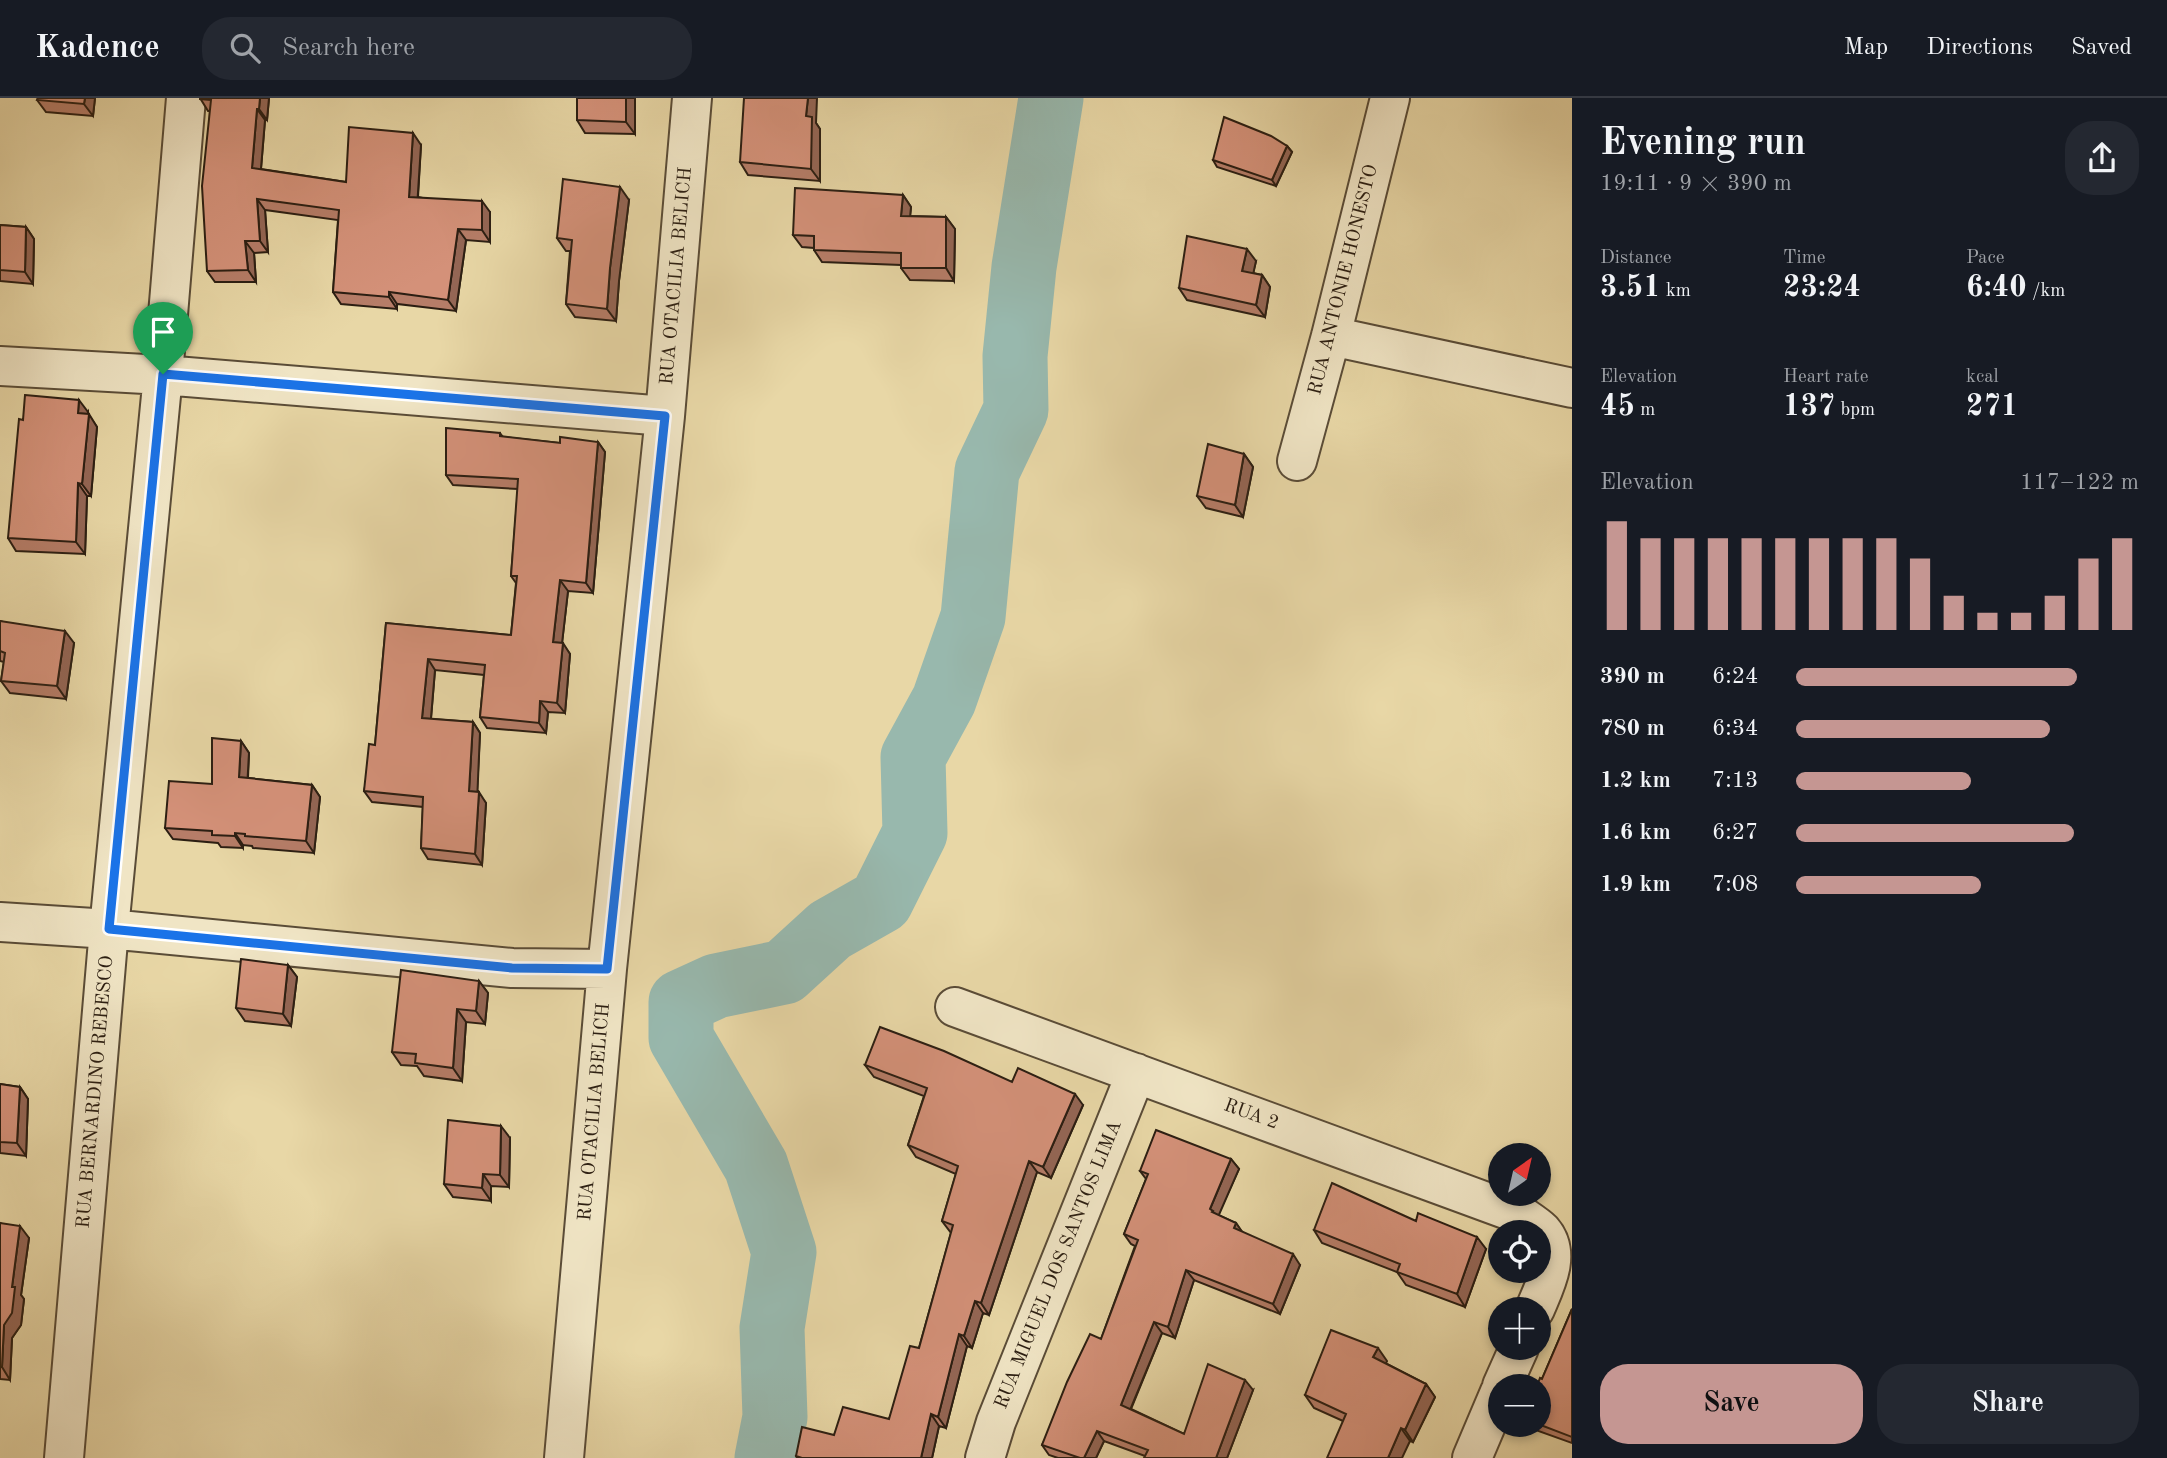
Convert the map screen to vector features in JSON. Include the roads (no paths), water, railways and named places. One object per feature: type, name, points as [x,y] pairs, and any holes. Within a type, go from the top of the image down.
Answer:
[{"type":"street","name":"RUA BERNARDINO REBESCO","points":[[64,1458],[109,929],[163,374],[186,98]]},
{"type":"street","name":"RUA OTACILIA BELICH","points":[[564,1458],[607,969],[665,416],[692,98]]},
{"type":"street","name":"RUA ANTONIE HONESTO","points":[[1297,461],[1390,98]]},
{"type":"street","points":[[1331,336],[1572,388]]},
{"type":"street","points":[[0,366],[163,374],[665,416]]},
{"type":"street","points":[[0,922],[109,929],[512,968],[607,969]]},
{"type":"street","name":"RUA 2","points":[[955,1007],[1520,1214],[1543,1232],[1553,1255],[1540,1297]]},
{"type":"street","name":"RUA MIGUEL DOS SANTOS LIMA","points":[[985,1458],[996,1422],[1136,1073]]},
{"type":"street","points":[[1472,1458],[1488,1420]]},
{"type":"waterway","points":[[767,1458],[775,1417],[772,1328],[784,1252],[756,1166],[681,1038],[681,1002],[716,986],[784,972],[830,930],[881,901],[915,833],[913,757],[944,700],[973,617],[987,471],[1016,410],[1015,356],[1024,267],[1051,98]]}]
